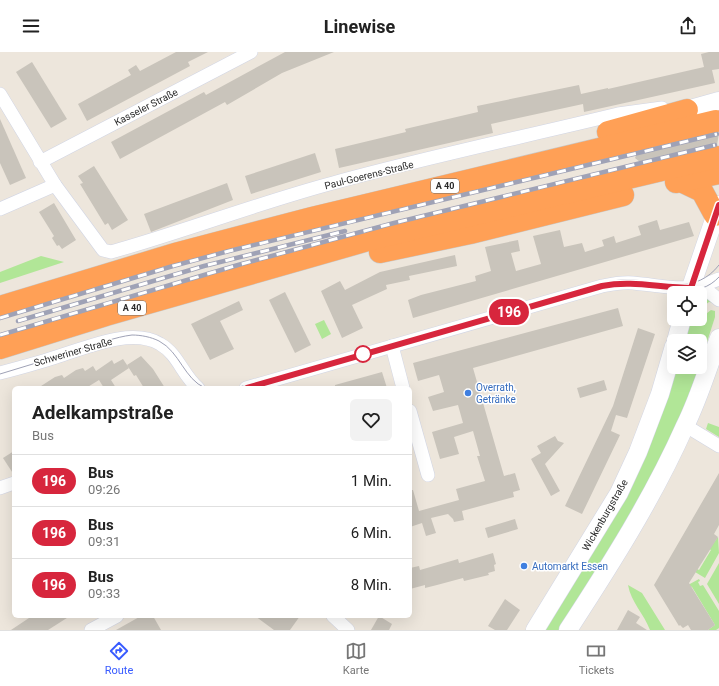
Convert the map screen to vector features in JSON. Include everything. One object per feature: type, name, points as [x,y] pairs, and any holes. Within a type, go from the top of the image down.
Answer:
[{"type":"highway","points":[[175,254],[254,221],[311,204],[619,130],[688,110]]},
{"type":"highway","name":"A 40","points":[[0,307],[175,254],[718,111]]},
{"type":"highway","name":"A 40","points":[[0,348],[106,315],[375,238],[718,165]]},
{"type":"highway","points":[[264,270],[338,262],[470,233],[681,181],[718,165]]},
{"type":"highway","points":[[681,181],[702,190],[717,210]]},
{"type":"main road","name":"Paul-Goerens-Straße","points":[[688,110],[718,111]]},
{"type":"main road","points":[[691,286],[717,210]]},
{"type":"main road","points":[[568,630],[606,571],[656,485],[686,426],[719,338]]},
{"type":"main road","name":"Wickenburgstraße","points":[[535,630],[619,493],[646,430],[660,394],[667,370]]},
{"type":"street","name":"Kasseler Straße","points":[[40,162],[251,52]]},
{"type":"street","name":"Paul-Goerens-Straße","points":[[0,94],[55,185],[103,250],[111,252],[162,238],[267,203],[334,183],[618,114],[664,108],[688,110]]},
{"type":"street","points":[[0,209],[55,185]]},
{"type":"street","points":[[703,286],[719,279]]},
{"type":"street","points":[[253,386],[602,286],[632,282],[667,288]]},
{"type":"street","points":[[707,291],[719,300]]},
{"type":"street","name":"Schweriner Straße","points":[[0,373],[113,340],[142,338],[160,344],[167,349],[190,381],[196,386]]},
{"type":"street","points":[[392,346],[403,386]]},
{"type":"street","points":[[412,418],[428,475]]},
{"type":"street","points":[[686,426],[719,446]]},
{"type":"street","points":[[0,488],[12,484]]},
{"type":"street","points":[[91,630],[112,618]]},
{"type":"street","points":[[335,618],[348,630]]},
{"type":"green space","points":[[41,256],[64,262],[0,283],[0,272]]},
{"type":"green space","points":[[710,295],[714,303],[709,302],[707,304],[707,296]]},
{"type":"green space","points":[[711,310],[715,311],[715,317],[707,342],[707,334],[685,334],[687,326],[707,326],[707,313]]},
{"type":"green space","points":[[324,320],[331,334],[322,339],[315,324]]},
{"type":"green space","points":[[673,374],[697,374],[667,451],[563,630],[544,630],[626,497]]},
{"type":"green space","points":[[708,423],[719,427],[719,437],[706,429]]},
{"type":"green space","points":[[718,537],[719,553],[705,578],[695,572],[697,569],[699,570],[711,550],[709,549]]},
{"type":"green space","points":[[719,563],[719,604],[707,584]]},
{"type":"green space","points":[[699,579],[700,581],[698,582],[700,586],[703,585],[719,611],[719,628],[716,630],[708,630],[715,625],[692,587],[688,585]]},
{"type":"green space","points":[[628,585],[642,593],[665,630],[650,630],[632,597]]},
{"type":"building","points":[[176,52],[208,52],[188,62],[190,66],[87,121],[78,104],[131,75],[128,70],[136,65],[140,71]]},
{"type":"building","points":[[285,52],[334,52],[282,73],[227,105],[225,102],[120,159],[111,142],[204,92],[206,95]]},
{"type":"building","points":[[719,52],[719,69],[712,70],[715,83],[584,112],[583,104],[491,124],[493,133],[339,168],[335,149],[406,132],[405,129],[478,112],[477,106],[579,85],[581,94],[704,67],[701,54]]},
{"type":"building","points":[[32,62],[67,119],[51,128],[16,72]]},
{"type":"building","points":[[0,119],[26,178],[10,185],[0,163]]},
{"type":"building","points":[[719,133],[717,145],[640,162],[635,158],[637,153]]},
{"type":"building","points":[[315,153],[321,172],[251,194],[245,176]]},
{"type":"building","points":[[94,166],[128,220],[112,230],[108,223],[105,225],[80,184],[83,183],[78,176]]},
{"type":"building","points":[[227,183],[233,200],[151,232],[144,214]]},
{"type":"building","points":[[54,203],[76,240],[62,249],[59,245],[57,246],[52,238],[54,236],[39,212]]},
{"type":"building","points":[[657,220],[660,230],[689,222],[694,236],[413,318],[408,300],[421,295],[476,281],[475,276],[491,271],[485,247],[518,240],[520,251],[511,253],[516,271],[541,264],[533,236],[560,230],[564,247],[582,243],[585,252],[604,246],[602,240],[614,236],[616,243],[641,235],[638,226]]},
{"type":"building","points":[[455,255],[457,266],[409,276],[410,280],[386,285],[387,289],[352,305],[363,328],[342,338],[321,291],[340,281],[345,290],[380,272]]},
{"type":"building","points":[[285,292],[311,345],[295,353],[269,300]]},
{"type":"building","points":[[239,301],[243,310],[220,321],[234,349],[210,360],[191,324]]},
{"type":"building","points":[[618,308],[623,326],[473,368],[504,476],[515,473],[520,490],[513,492],[514,497],[462,511],[464,520],[454,522],[448,514],[431,518],[436,533],[426,536],[422,523],[412,526],[412,490],[419,511],[459,500],[456,489],[485,481],[477,456],[480,456],[473,431],[454,437],[459,454],[440,459],[432,432],[463,423],[458,405],[433,411],[428,397],[444,392],[439,375],[418,381],[413,363]]},
{"type":"building","points":[[638,328],[655,334],[627,418],[616,415],[611,431],[620,435],[582,514],[565,506],[613,406]]},
{"type":"building","points":[[141,356],[153,369],[164,386],[143,386],[127,365]]},
{"type":"building","points":[[123,359],[129,368],[111,380],[115,386],[103,386],[99,380],[89,386],[41,386],[55,377],[62,375],[64,378],[76,370],[83,368],[85,371],[93,366],[96,371],[112,360],[114,364]]},
{"type":"building","points":[[382,372],[386,386],[335,386]]},
{"type":"building","points":[[604,380],[607,390],[580,398],[577,388]]},
{"type":"building","points":[[555,436],[558,441],[564,443],[545,464],[560,491],[551,496],[531,459],[541,453],[537,446]]},
{"type":"building","points":[[12,452],[12,472],[3,458]]},
{"type":"building","points":[[719,473],[719,525],[714,534],[718,537],[689,583],[715,625],[708,630],[691,630],[688,625],[683,628],[680,625],[679,626],[654,585]]},
{"type":"building","points":[[515,519],[518,529],[488,538],[485,528]]},
{"type":"building","points":[[493,553],[496,564],[494,565],[495,571],[488,573],[489,575],[464,581],[463,578],[425,588],[425,585],[412,588],[412,568],[419,566],[420,570],[458,559],[459,563]]},
{"type":"building","points":[[505,599],[520,610],[507,630],[495,630],[488,626]]},
{"type":"building","points":[[628,610],[640,617],[636,623],[647,630],[617,630]]},
{"type":"building","points":[[29,618],[67,618],[48,630],[11,630]]},
{"type":"building","points":[[137,618],[154,618],[161,630],[116,630]]},
{"type":"building","points":[[258,618],[299,618],[290,630],[274,630]]},
{"type":"building","points":[[378,618],[382,618],[392,624],[389,630],[371,630]]},
{"type":"tram line","points":[[243,386],[602,283],[617,280],[668,284],[690,283],[700,280],[710,274],[719,265]]},
{"type":"tram line","points":[[641,286],[672,291],[692,291],[711,284],[719,277]]},
{"type":"tram line","points":[[0,374],[113,339],[135,335],[153,338],[166,346],[192,378],[202,386]]},
{"type":"railway","points":[[0,318],[173,266],[229,251],[717,134]]},
{"type":"railway","points":[[0,335],[238,265],[394,223],[715,145]]},
{"type":"railway","points":[[18,321],[204,266],[345,231]]},
{"type":"bus line","name":"196","points":[[254,386],[602,286],[632,282],[670,288],[691,288],[719,205]]},
{"type":"place","name":"Overrath, Getränke","points":[[468,393]]},
{"type":"place","name":"Automarkt Essen","points":[[524,566]]}]
